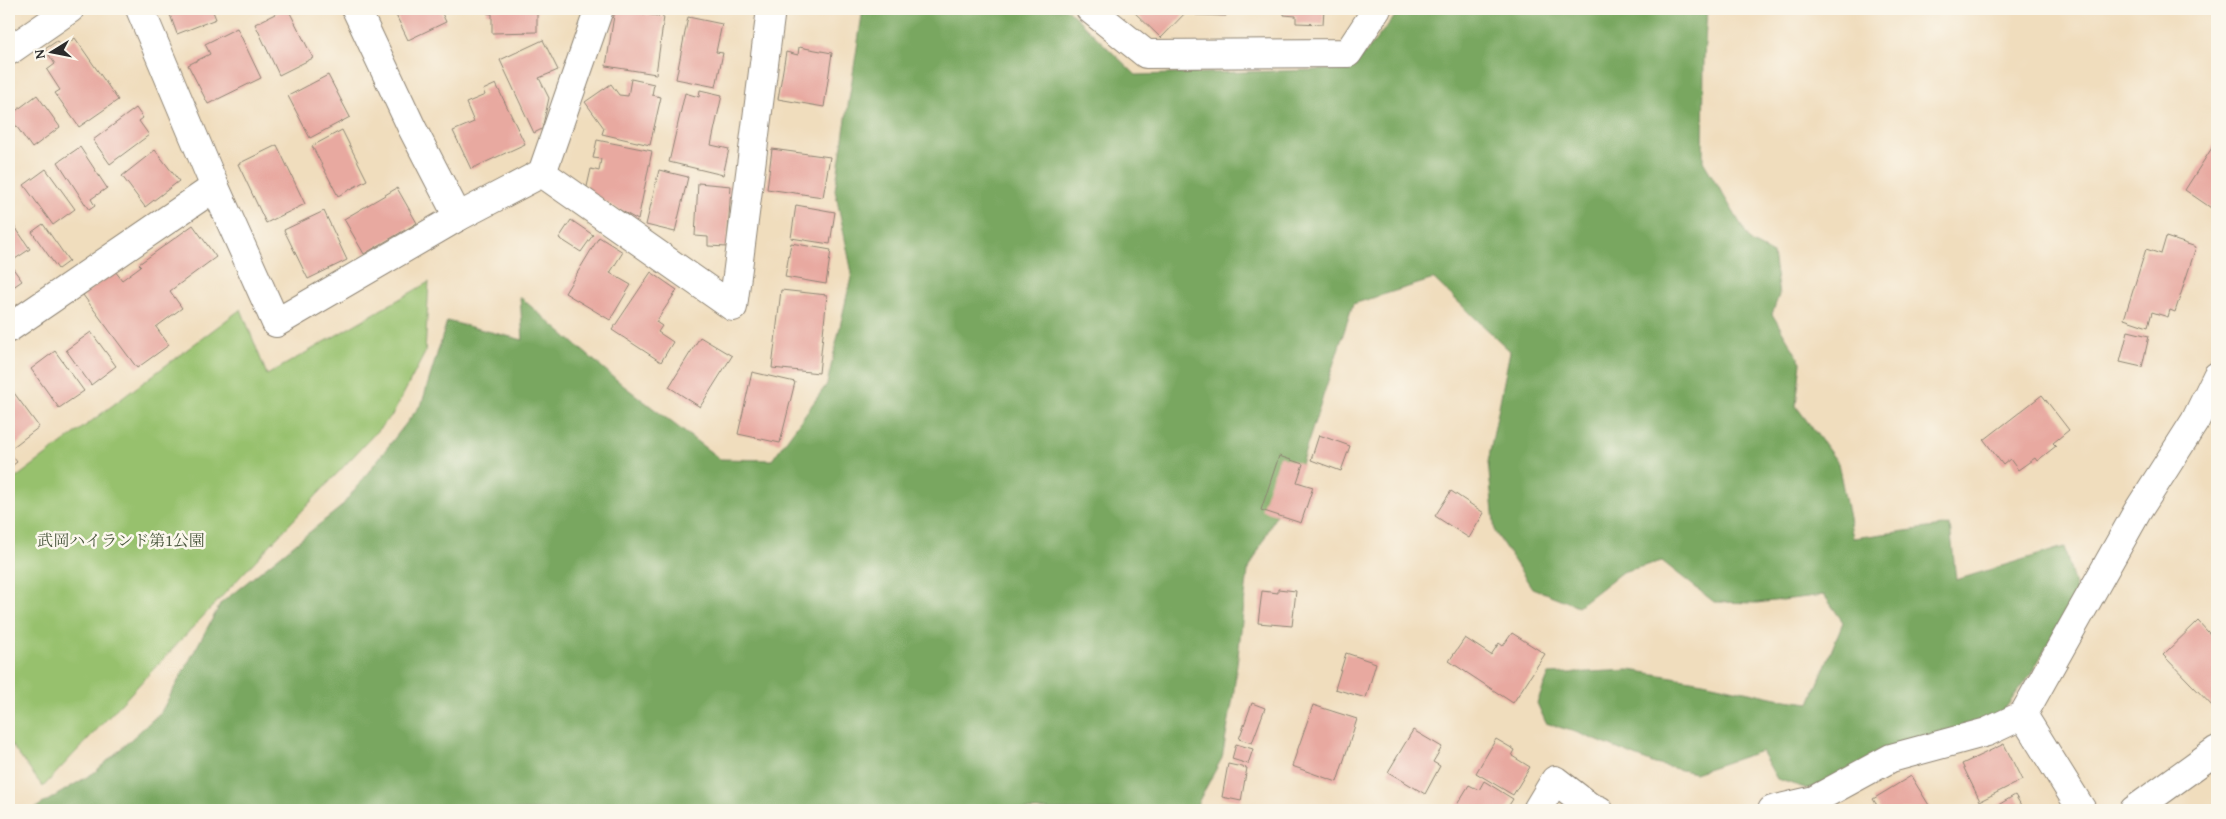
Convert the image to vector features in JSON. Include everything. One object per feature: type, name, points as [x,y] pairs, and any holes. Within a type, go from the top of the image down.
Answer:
[{"type":"street","points":[[9,51],[70,9]]},
{"type":"street","points":[[140,9],[215,187],[276,323],[458,217],[542,173],[599,9]]},
{"type":"street","points":[[356,9],[412,128],[458,217]]},
{"type":"street","points":[[542,173],[733,307],[771,9]]},
{"type":"street","points":[[1090,9],[1146,54],[1348,53],[1377,9]]},
{"type":"street","points":[[9,328],[215,187]]},
{"type":"street","points":[[1772,810],[1814,800],[1891,758],[1988,732],[2023,715],[2137,512],[2195,421],[2217,376]]},
{"type":"street","points":[[2023,715],[2082,810]]},
{"type":"street","points":[[2134,810],[2217,750]]},
{"type":"street","points":[[1537,810],[1555,780],[1590,807],[1599,810]]},
{"type":"green space","points":[[863,9],[1067,9],[1136,75],[1352,69],[1401,9],[1707,9],[1704,59],[1703,161],[1752,243],[1773,254],[1779,295],[1772,314],[1801,362],[1796,406],[1838,463],[1853,538],[1950,525],[1956,580],[2064,547],[2077,593],[2031,674],[2001,714],[1808,789],[1777,779],[1761,751],[1695,773],[1655,764],[1578,733],[1546,723],[1537,703],[1549,674],[1630,670],[1810,703],[1843,622],[1824,595],[1757,603],[1714,602],[1662,561],[1622,572],[1578,606],[1532,588],[1495,532],[1488,462],[1510,351],[1434,279],[1353,304],[1300,467],[1248,571],[1233,698],[1222,758],[1194,810],[32,810],[95,772],[161,712],[221,603],[341,507],[422,403],[447,321],[523,340],[520,297],[624,386],[720,459],[772,460],[827,384],[852,273],[835,190]]},
{"type":"green space","name":"武岡ハイランド第1公園","points":[[429,282],[425,353],[393,414],[43,787],[9,742],[9,483],[241,309],[267,375]]},
{"type":"building","points":[[168,9],[212,9],[216,19],[177,34]]},
{"type":"building","points":[[288,9],[313,58],[279,75],[255,24]]},
{"type":"building","points":[[393,9],[440,9],[446,22],[408,40]]},
{"type":"building","points":[[487,9],[537,9],[537,32],[492,33],[492,14],[487,13]]},
{"type":"building","points":[[615,9],[664,17],[656,74],[606,66]]},
{"type":"building","points":[[1131,9],[1189,9],[1161,38]]},
{"type":"building","points":[[1196,9],[1226,9],[1226,16],[1196,15]]},
{"type":"building","points":[[1240,9],[1269,9],[1269,13],[1240,11]]},
{"type":"building","points":[[1284,9],[1324,9],[1323,24],[1296,23],[1296,16],[1284,15]]},
{"type":"building","points":[[688,17],[722,24],[716,52],[723,53],[716,87],[676,79]]},
{"type":"building","points":[[237,28],[261,78],[208,104],[188,65],[210,54],[205,44]]},
{"type":"building","points":[[75,38],[118,100],[79,127],[55,93],[60,90],[47,70],[55,64],[45,49],[57,41],[62,48]]},
{"type":"building","points":[[543,40],[558,70],[539,78],[549,98],[542,129],[534,133],[500,60]]},
{"type":"building","points":[[799,47],[832,53],[824,107],[778,99],[786,52],[798,55]]},
{"type":"building","points":[[328,75],[350,117],[310,138],[288,96]]},
{"type":"building","points":[[631,79],[654,84],[652,95],[661,97],[650,145],[602,134],[604,128],[585,102],[611,84],[619,95],[628,96]]},
{"type":"building","points":[[496,84],[525,144],[471,169],[453,131],[474,122],[466,103],[485,95],[483,90]]},
{"type":"building","points":[[700,90],[722,95],[711,145],[729,149],[723,175],[669,162],[685,93],[699,97]]},
{"type":"building","points":[[37,95],[60,127],[32,148],[9,116]]},
{"type":"building","points":[[136,108],[143,118],[139,121],[149,135],[110,164],[93,140]]},
{"type":"building","points":[[342,130],[367,180],[338,196],[312,146]]},
{"type":"building","points":[[597,140],[652,151],[638,220],[586,191],[591,169],[599,171],[601,159],[593,158]]},
{"type":"building","points":[[2217,140],[2217,212],[2185,190]]},
{"type":"building","points":[[277,145],[305,204],[266,223],[238,164]]},
{"type":"building","points":[[80,147],[107,188],[91,199],[95,206],[89,210],[58,162]]},
{"type":"building","points":[[772,149],[830,157],[823,197],[767,189]]},
{"type":"building","points":[[155,150],[179,181],[145,207],[122,176]]},
{"type":"building","points":[[46,169],[75,209],[53,225],[24,185]]},
{"type":"building","points":[[659,170],[688,177],[675,232],[646,225]]},
{"type":"building","points":[[698,183],[731,186],[727,247],[708,246],[708,237],[695,236]]},
{"type":"building","points":[[397,188],[417,223],[364,254],[344,219]]},
{"type":"building","points":[[796,205],[835,212],[830,244],[791,238]]},
{"type":"building","points":[[324,211],[347,260],[308,279],[284,230]]},
{"type":"building","points":[[9,218],[30,249],[9,263]]},
{"type":"building","points":[[571,220],[593,235],[581,252],[559,238]]},
{"type":"building","points":[[43,224],[69,261],[58,269],[32,232]]},
{"type":"building","points":[[193,225],[216,257],[170,291],[182,308],[156,327],[169,345],[137,368],[83,295],[115,271],[122,280],[141,266],[139,264]]},
{"type":"building","points":[[599,237],[623,252],[610,273],[631,285],[610,320],[565,293]]},
{"type":"building","points":[[2166,237],[2196,247],[2175,312],[2170,310],[2168,317],[2152,312],[2148,327],[2124,319],[2146,249],[2161,254]]},
{"type":"building","points":[[791,243],[831,250],[826,284],[785,277]]},
{"type":"building","points":[[9,263],[22,281],[9,290]]},
{"type":"building","points":[[651,272],[677,290],[656,322],[662,326],[658,332],[673,342],[661,362],[612,330]]},
{"type":"building","points":[[781,290],[827,295],[819,373],[772,368]]},
{"type":"building","points":[[2128,331],[2149,336],[2142,367],[2120,362]]},
{"type":"building","points":[[91,332],[116,366],[91,385],[66,350]]},
{"type":"building","points":[[700,337],[732,356],[700,407],[669,387]]},
{"type":"building","points":[[55,351],[84,391],[59,408],[31,369]]},
{"type":"building","points":[[752,372],[795,382],[780,443],[738,434]]},
{"type":"building","points":[[9,386],[39,427],[9,450]]},
{"type":"building","points":[[2042,395],[2069,430],[2053,443],[2056,446],[2037,461],[2035,458],[2018,470],[2010,459],[2003,465],[1984,440]]},
{"type":"building","points":[[1319,435],[1350,446],[1341,471],[1311,460]]},
{"type":"building","points":[[9,451],[17,462],[9,468]]},
{"type":"building","points":[[1279,456],[1303,464],[1297,482],[1313,487],[1301,523],[1261,510]]},
{"type":"building","points":[[1451,491],[1484,513],[1469,538],[1435,516]]},
{"type":"building","points":[[1278,589],[1296,591],[1292,626],[1258,623],[1262,591],[1278,593]]},
{"type":"building","points":[[2198,621],[2217,642],[2217,711],[2163,655]]},
{"type":"building","points":[[1512,633],[1545,654],[1513,703],[1449,661],[1465,638],[1491,655],[1499,643],[1503,646]]},
{"type":"building","points":[[1346,653],[1376,663],[1366,698],[1335,689]]},
{"type":"building","points":[[1252,703],[1265,708],[1252,743],[1239,739]]},
{"type":"building","points":[[1313,705],[1357,719],[1337,782],[1292,766]]},
{"type":"building","points":[[1413,730],[1442,747],[1433,762],[1440,766],[1425,794],[1388,772]]},
{"type":"building","points":[[1496,739],[1515,750],[1512,756],[1530,767],[1513,795],[1476,773]]},
{"type":"building","points":[[1236,744],[1253,749],[1248,764],[1232,759]]},
{"type":"building","points":[[2004,744],[2022,780],[1980,801],[1962,764]]},
{"type":"building","points":[[1228,764],[1247,768],[1241,801],[1222,797]]},
{"type":"building","points":[[1911,776],[1932,810],[1880,810],[1873,799]]},
{"type":"building","points":[[1484,781],[1513,799],[1506,810],[1460,810],[1455,808],[1469,785],[1479,790]]},
{"type":"building","points":[[2015,795],[2024,810],[1990,810]]}]
